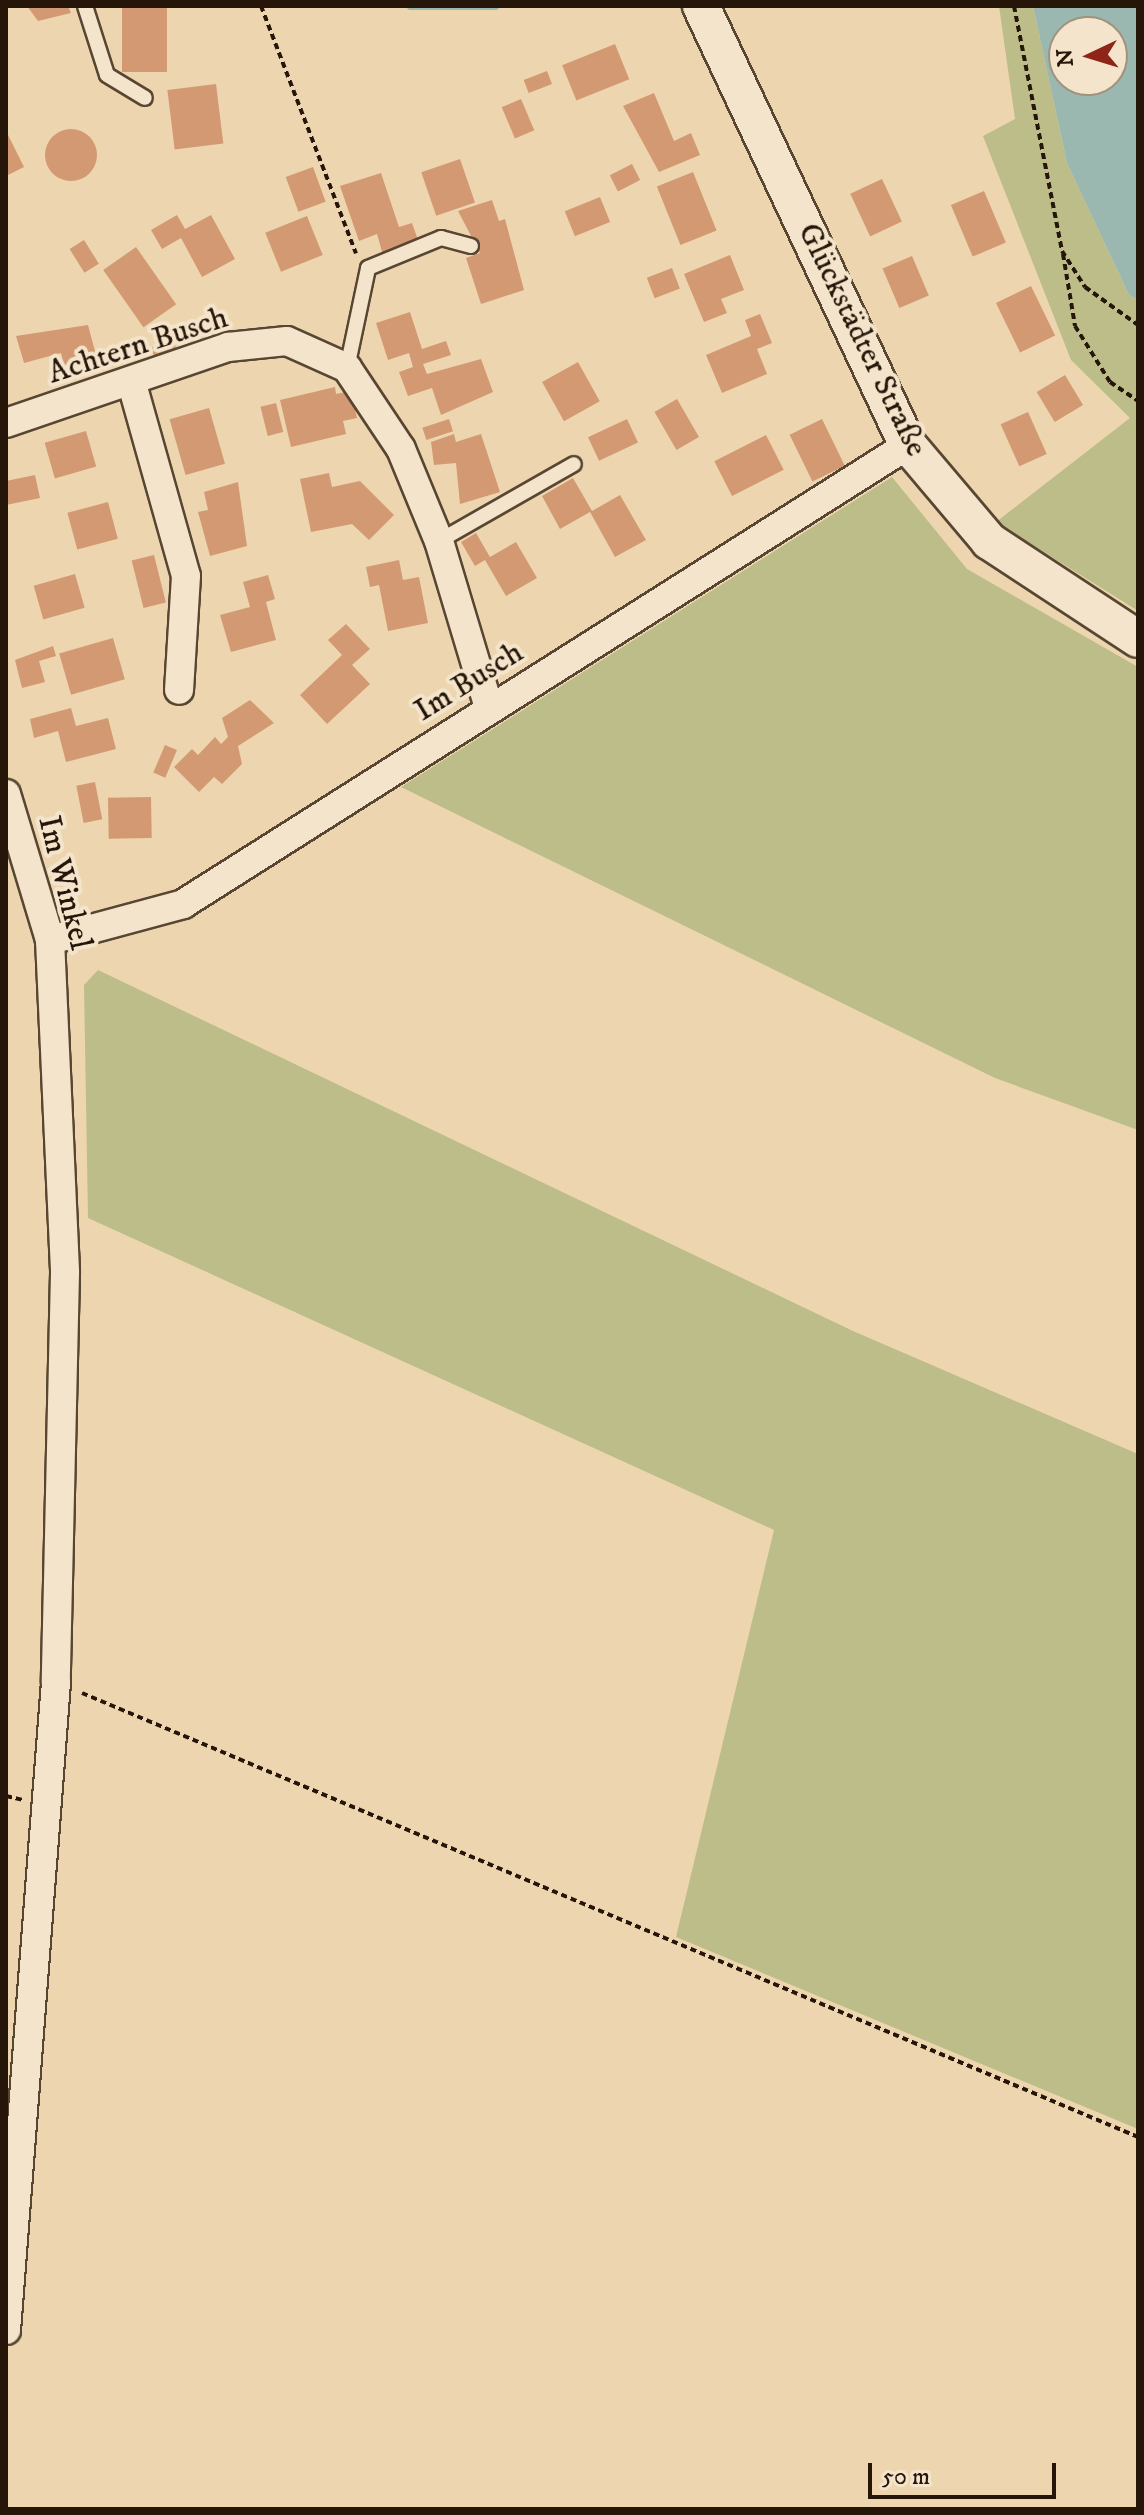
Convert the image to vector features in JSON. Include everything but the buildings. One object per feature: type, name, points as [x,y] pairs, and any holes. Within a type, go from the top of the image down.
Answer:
[{"type":"street","name":"Glückstädter Straße","points":[[701,6],[908,445],[989,541],[1138,639]]},
{"type":"street","name":"Achtern Busch","points":[[6,423],[132,384],[228,347],[287,341],[347,368]]},
{"type":"street","points":[[347,368],[401,449],[439,541],[489,708]]},
{"type":"street","points":[[132,384],[186,576],[179,690]]},
{"type":"street","name":"Im Busch","points":[[50,940],[183,904],[908,445]]},
{"type":"street","name":"Im Winkel","points":[[6,794],[50,940],[65,1273],[56,1682],[6,2330]]},
{"type":"lane","points":[[85,6],[107,75],[145,98]]},
{"type":"lane","points":[[347,368],[368,268],[441,238],[471,246]]},
{"type":"lane","points":[[439,541],[574,464]]},
{"type":"path","points":[[261,6],[358,256]]},
{"type":"path","points":[[1014,6],[1075,326],[1110,382],[1138,401]]},
{"type":"path","points":[[1062,251],[1085,287],[1138,325]]},
{"type":"path","points":[[56,1682],[1138,2137]]},
{"type":"green space","points":[[999,6],[1033,6],[1048,75],[1048,96],[1052,96],[1067,163],[1129,295],[1138,300],[1138,611],[996,522],[1130,418],[1071,360],[983,136],[1015,119]]},
{"type":"green space","points":[[892,477],[967,569],[1138,667],[1138,1130],[995,1078],[401,787]]},
{"type":"green space","points":[[98,970],[853,1331],[1138,1454],[1138,2129],[676,1937],[774,1530],[88,1218],[84,985]]},
{"type":"water","points":[[1033,6],[1138,6],[1138,300],[1129,295],[1067,163],[1052,96],[1128,96],[1128,16],[1048,16],[1048,75]]},
{"type":"waterway","points":[[410,6],[495,6]]}]
